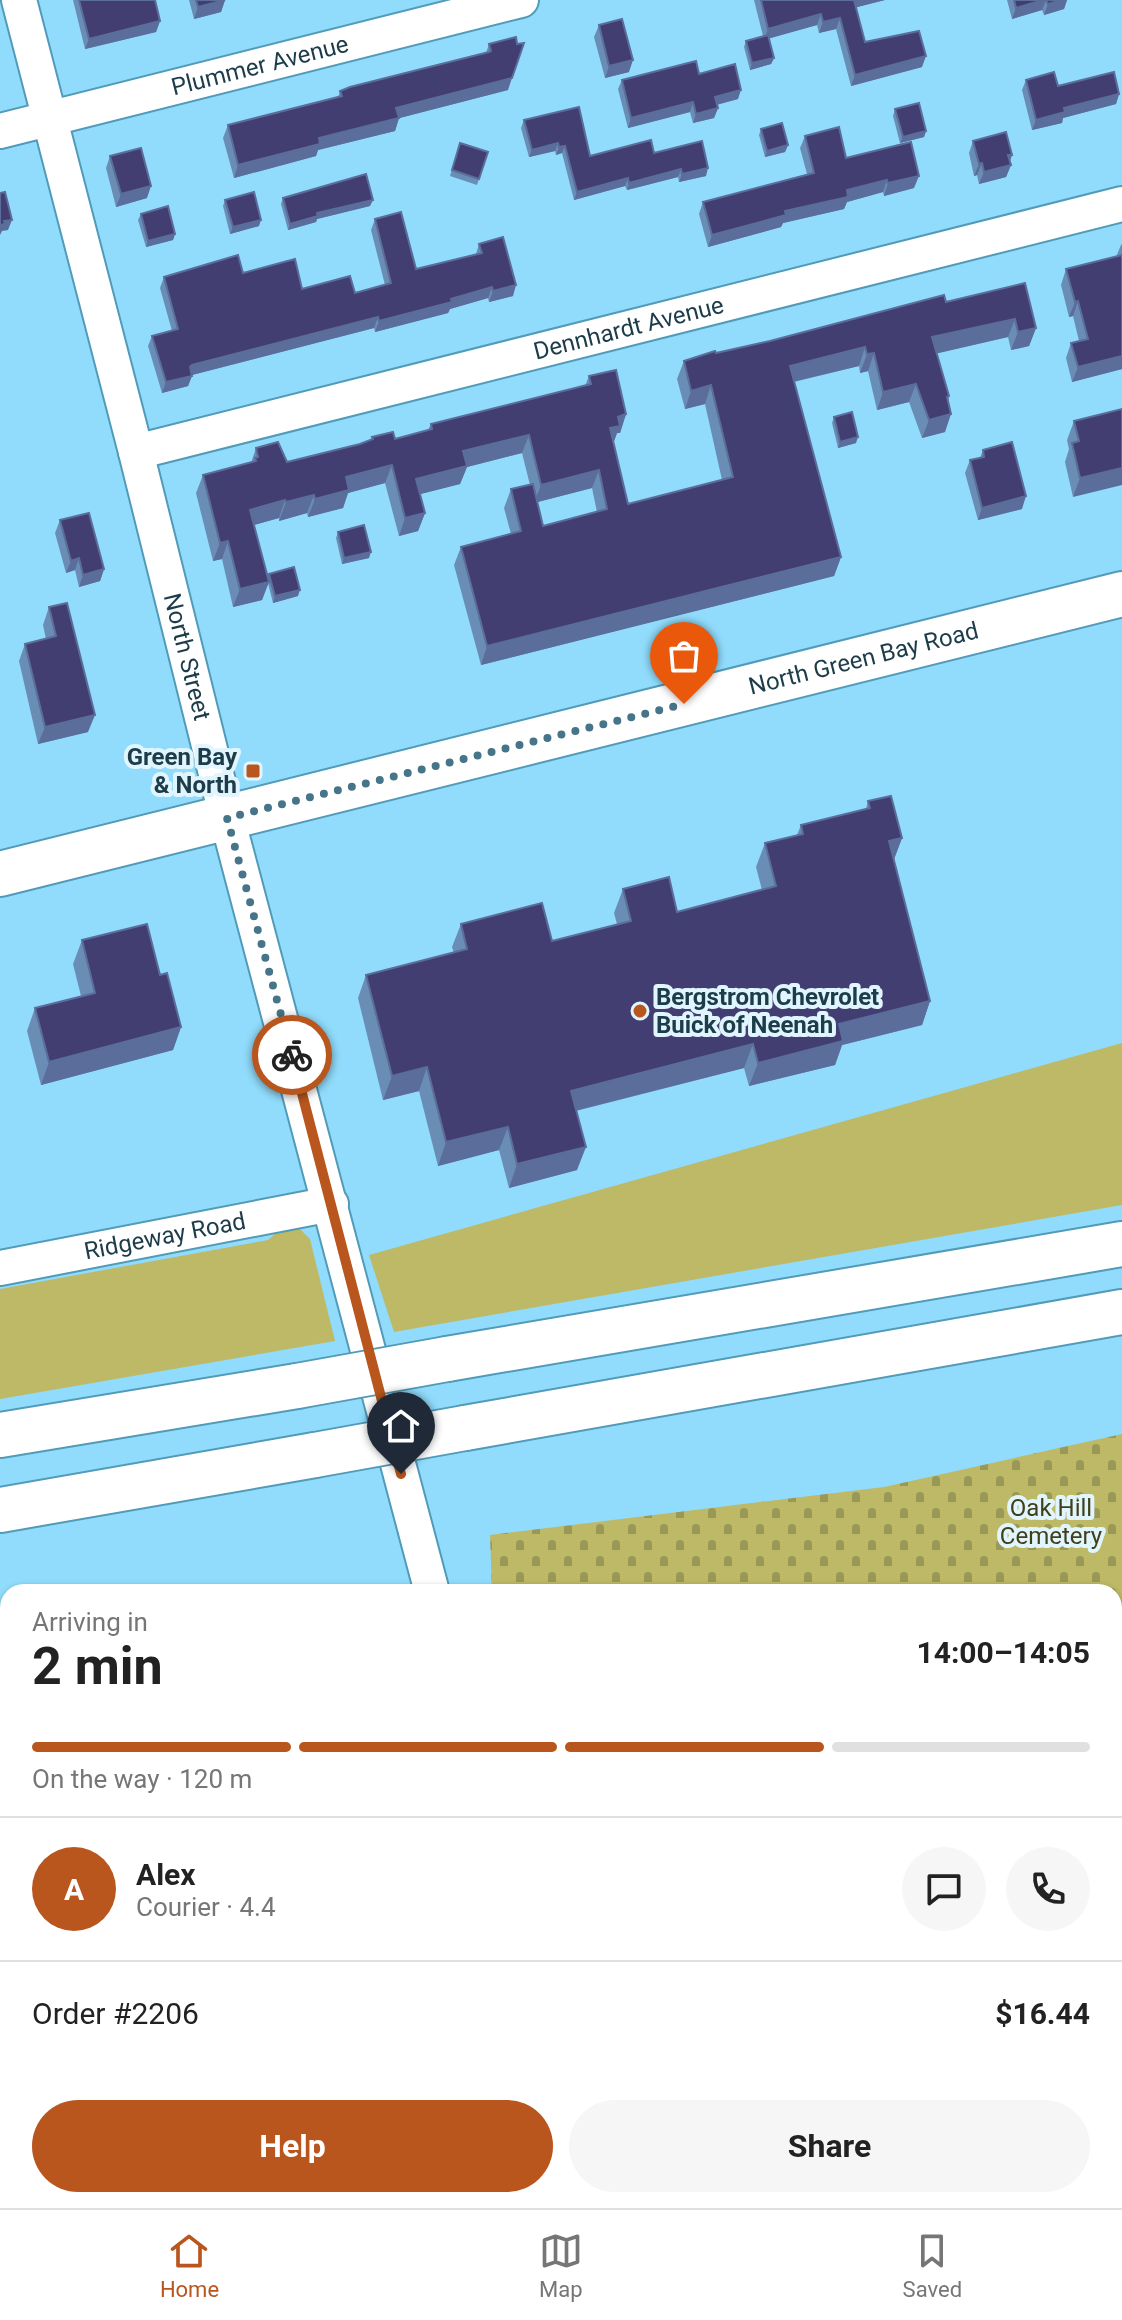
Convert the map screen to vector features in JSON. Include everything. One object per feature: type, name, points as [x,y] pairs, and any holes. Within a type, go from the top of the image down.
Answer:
[{"type":"main road","name":"North Green Bay Road","points":[[0,874],[1122,594]]},
{"type":"main road","points":[[0,1435],[1122,1244]]},
{"type":"main road","points":[[0,1510],[1122,1312]]},
{"type":"main road","points":[[1079,1319],[1122,1319]]},
{"type":"street","name":"North Street","points":[[19,0],[227,818],[430,1584]]},
{"type":"street","name":"Plummer Avenue","points":[[0,131],[521,0]]},
{"type":"street","name":"Dennhardt Avenue","points":[[136,452],[1122,204]]},
{"type":"street","name":"Ridgeway Road","points":[[0,1268],[331,1204]]},
{"type":"green space","points":[[1122,1043],[1122,1205],[394,1332],[369,1255]]},
{"type":"green space","points":[[282,1228],[299,1228],[310,1239],[335,1341],[0,1399],[0,1289],[268,1240]]},
{"type":"green space","name":"Oak Hill Cemetery","points":[[1122,1434],[1122,1584],[492,1584],[490,1535],[884,1487]]},
{"type":"building","points":[[79,0],[155,0],[160,21],[89,39]]},
{"type":"building","points":[[196,0],[225,0],[198,7]]},
{"type":"building","points":[[761,0],[854,0],[865,42],[919,31],[926,56],[855,75],[840,18],[823,22],[821,14],[768,29]]},
{"type":"building","points":[[1014,0],[1043,0],[1016,8]]},
{"type":"building","points":[[622,19],[633,60],[609,66],[599,25]]},
{"type":"building","points":[[768,35],[774,58],[752,63],[746,41]]},
{"type":"building","points":[[516,37],[517,44],[524,43],[512,78],[396,108],[399,118],[319,138],[320,144],[238,165],[228,125],[342,96],[340,91],[350,87],[489,52],[489,44]]},
{"type":"building","points":[[696,61],[699,74],[735,64],[741,90],[715,97],[718,108],[696,114],[693,102],[631,118],[622,80]]},
{"type":"building","points":[[1054,72],[1058,86],[1114,72],[1119,94],[1064,108],[1065,112],[1036,120],[1026,80]]},
{"type":"building","points":[[919,103],[926,131],[903,137],[895,109]]},
{"type":"building","points":[[579,107],[590,156],[651,140],[654,153],[702,141],[708,168],[682,174],[681,169],[629,183],[628,178],[577,192],[565,146],[559,147],[558,143],[532,150],[524,120]]},
{"type":"building","points":[[782,123],[788,145],[767,151],[761,129]]},
{"type":"building","points":[[839,127],[846,158],[911,142],[919,176],[847,190],[848,197],[785,211],[786,215],[712,235],[703,202],[814,173],[805,136]]},
{"type":"building","points":[[1006,132],[1012,155],[1008,155],[1011,165],[984,172],[973,141]]},
{"type":"building","points":[[460,143],[488,152],[479,179],[452,170]]},
{"type":"building","points":[[141,148],[151,186],[121,194],[110,156]]},
{"type":"building","points":[[366,174],[373,200],[317,213],[318,216],[290,224],[283,198]]},
{"type":"building","points":[[5,192],[12,220],[0,225],[0,193]]},
{"type":"building","points":[[254,192],[261,220],[233,227],[225,200]]},
{"type":"building","points":[[168,206],[175,234],[148,241],[141,214]]},
{"type":"building","points":[[401,212],[416,269],[482,253],[479,244],[503,237],[516,285],[493,291],[492,287],[451,299],[452,302],[379,321],[378,317],[192,365],[192,376],[166,382],[152,336],[178,329],[164,277],[238,255],[243,273],[295,259],[302,289],[350,276],[355,293],[391,283],[375,219]]},
{"type":"building","points":[[1122,255],[1122,356],[1078,367],[1071,343],[1088,339],[1066,269]]},
{"type":"building","points":[[1025,283],[1036,328],[1018,332],[1015,319],[932,337],[951,414],[929,420],[916,384],[883,392],[874,353],[867,354],[865,347],[790,366],[841,557],[487,646],[461,547],[521,531],[511,489],[533,484],[543,526],[607,509],[599,470],[541,485],[529,435],[463,451],[467,466],[416,479],[425,513],[405,518],[392,465],[346,477],[349,490],[315,499],[314,495],[285,500],[250,510],[269,582],[240,589],[228,541],[220,543],[203,475],[256,461],[256,448],[278,442],[287,462],[360,444],[372,437],[393,432],[395,439],[432,429],[431,424],[591,384],[589,376],[616,370],[626,414],[618,417],[620,426],[610,428],[628,504],[733,477],[711,385],[691,391],[684,361],[944,295],[946,302]]},
{"type":"building","points":[[1122,409],[1122,468],[1080,478],[1072,443],[1079,441],[1074,421]]},
{"type":"building","points":[[852,412],[858,437],[840,442],[834,417]]},
{"type":"building","points":[[1012,442],[1026,496],[982,508],[970,460],[984,457],[983,450]]},
{"type":"building","points":[[89,513],[104,569],[83,575],[79,558],[71,561],[60,520]]},
{"type":"building","points":[[364,525],[371,552],[344,558],[338,532]]},
{"type":"building","points":[[294,567],[300,590],[275,596],[269,574]]},
{"type":"building","points":[[67,603],[95,715],[45,727],[25,644],[56,636],[49,607]]},
{"type":"building","name":"Bergstrom Chevrolet Buick of Neenah","points":[[891,796],[902,838],[889,841],[930,1001],[839,1024],[843,1041],[758,1063],[753,1044],[571,1091],[586,1147],[517,1164],[508,1127],[446,1142],[427,1067],[392,1076],[366,975],[467,949],[461,924],[542,903],[552,941],[631,921],[623,889],[669,877],[677,912],[776,886],[765,843],[803,834],[801,825],[870,808],[868,801]]},
{"type":"building","points":[[147,924],[160,975],[167,973],[181,1027],[49,1062],[35,1008],[95,993],[82,940]]},
{"type":"way so far","points":[[292,1055],[227,818],[684,704]]},
{"type":"place","name":"Green Bay & North","points":[[253,771]]},
{"type":"place","name":"Bergstrom Chevrolet Buick of Neenah","points":[[640,1011]]},
{"type":"route","points":[[292,1055],[401,1474]]}]
